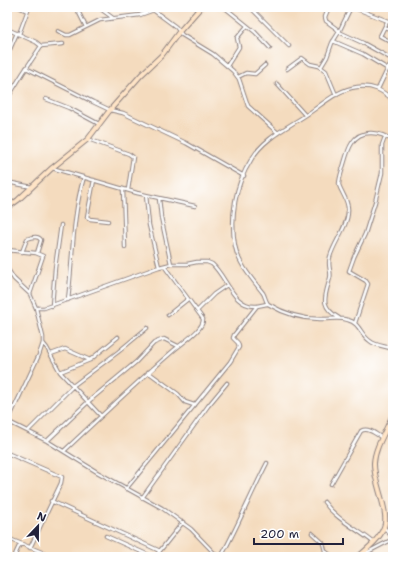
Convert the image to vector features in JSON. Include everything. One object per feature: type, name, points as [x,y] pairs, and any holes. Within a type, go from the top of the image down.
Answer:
[{"type":"street","points":[[19,7],[27,10]]},
{"type":"street","points":[[7,56],[29,7]]},
{"type":"street","points":[[76,7],[86,27]]},
{"type":"street","points":[[98,7],[114,18]]},
{"type":"street","points":[[150,7],[179,32],[213,54],[227,66],[238,77],[248,106],[278,133]]},
{"type":"street","points":[[7,208],[52,168],[88,139],[110,110],[141,75],[162,55],[179,32],[201,7]]},
{"type":"street","points":[[224,7],[270,48]]},
{"type":"street","points":[[250,7],[289,46]]},
{"type":"street","points":[[329,7],[325,20],[339,32],[390,57],[393,61],[378,89]]},
{"type":"street","points":[[321,67],[328,57],[333,41],[351,7],[387,22],[393,23]]},
{"type":"street","points":[[58,31],[68,35],[100,20],[140,15],[154,10]]},
{"type":"street","points":[[387,22],[380,36],[393,43]]},
{"type":"street","points":[[227,66],[240,47],[238,38],[247,26]]},
{"type":"street","points":[[385,27],[393,31]]},
{"type":"street","points":[[7,29],[36,42],[41,46],[62,44]]},
{"type":"street","points":[[333,41],[362,54],[388,69]]},
{"type":"street","points":[[7,99],[41,46]]},
{"type":"street","points":[[287,69],[302,58],[310,64],[321,67],[329,74],[336,95]]},
{"type":"street","points":[[238,77],[246,73],[255,74],[265,65]]},
{"type":"street","points":[[26,68],[51,82],[110,110],[123,113],[186,143],[244,176]]},
{"type":"street","points":[[278,84],[305,115]]},
{"type":"street","points":[[268,304],[264,294],[242,264],[235,248],[234,209],[236,196],[250,160],[269,140],[278,133],[325,100],[346,90],[357,87],[378,89],[393,100]]},
{"type":"street","points":[[46,99],[72,109],[100,124]]},
{"type":"street","points":[[339,318],[328,310],[325,292],[331,275],[328,265],[330,255],[348,215],[348,204],[339,187],[339,182],[347,155],[352,142],[363,134],[374,133],[385,136],[393,142]]},
{"type":"street","points":[[355,323],[368,284],[366,281],[349,271],[365,234],[377,196],[382,173],[382,145],[385,136]]},
{"type":"street","points":[[88,139],[133,157],[128,190]]},
{"type":"street","points":[[52,168],[123,189],[196,206]]},
{"type":"street","points":[[68,300],[75,224],[84,177]]},
{"type":"street","points":[[94,180],[88,216],[90,219],[108,221]]},
{"type":"street","points":[[7,182],[32,187]]},
{"type":"street","points":[[123,189],[126,247]]},
{"type":"street","points":[[146,195],[149,225],[159,267]]},
{"type":"street","points":[[159,198],[161,217],[171,264]]},
{"type":"street","points":[[52,306],[53,282],[61,225]]},
{"type":"street","points":[[22,252],[27,239],[35,236],[39,237],[41,240],[37,253]]},
{"type":"street","points":[[7,250],[37,253],[44,257],[30,294]]},
{"type":"street","points":[[36,308],[52,306],[159,267],[171,264],[187,264],[197,262],[210,263],[215,267],[242,302],[252,306],[268,304],[291,315],[302,318],[347,319],[355,323],[371,342],[393,349]]},
{"type":"street","points":[[64,451],[148,372],[178,346],[187,341],[203,323],[203,319],[197,310],[188,300],[164,266]]},
{"type":"street","points":[[7,268],[14,279],[30,294],[36,308],[43,337],[43,343],[38,355],[7,422],[47,441],[126,489],[162,508],[183,522],[218,557]]},
{"type":"street","points":[[197,310],[227,284]]},
{"type":"street","points":[[168,315],[188,300]]},
{"type":"street","points":[[126,489],[235,355],[239,345],[233,339],[233,336],[257,306]]},
{"type":"street","points":[[28,431],[74,385],[147,328]]},
{"type":"street","points":[[60,372],[90,360],[118,338]]},
{"type":"street","points":[[47,441],[88,401],[136,362],[157,341],[164,339],[178,346]]},
{"type":"street","points":[[43,343],[51,354],[60,372],[74,385],[101,416]]},
{"type":"street","points":[[51,354],[65,349],[90,360]]},
{"type":"street","points":[[148,372],[178,394],[185,402],[194,405]]},
{"type":"street","points":[[142,498],[208,406],[227,383]]},
{"type":"street","points":[[7,405],[14,408]]},
{"type":"street","points":[[358,557],[373,542],[384,527],[384,511],[374,467],[375,458],[382,438],[393,414]]},
{"type":"street","points":[[331,484],[363,430],[367,430],[382,438]]},
{"type":"street","points":[[7,453],[62,477],[30,548]]},
{"type":"street","points":[[221,557],[236,531],[252,492],[267,463]]},
{"type":"street","points":[[51,501],[160,551]]},
{"type":"street","points":[[324,502],[346,523],[373,542]]},
{"type":"street","points":[[106,536],[154,557],[183,522]]},
{"type":"street","points":[[358,557],[393,538],[384,527]]},
{"type":"street","points":[[312,533],[323,543],[325,551],[333,557]]},
{"type":"street","points":[[7,538],[54,557]]},
{"type":"street","points":[[14,557],[20,544]]}]
